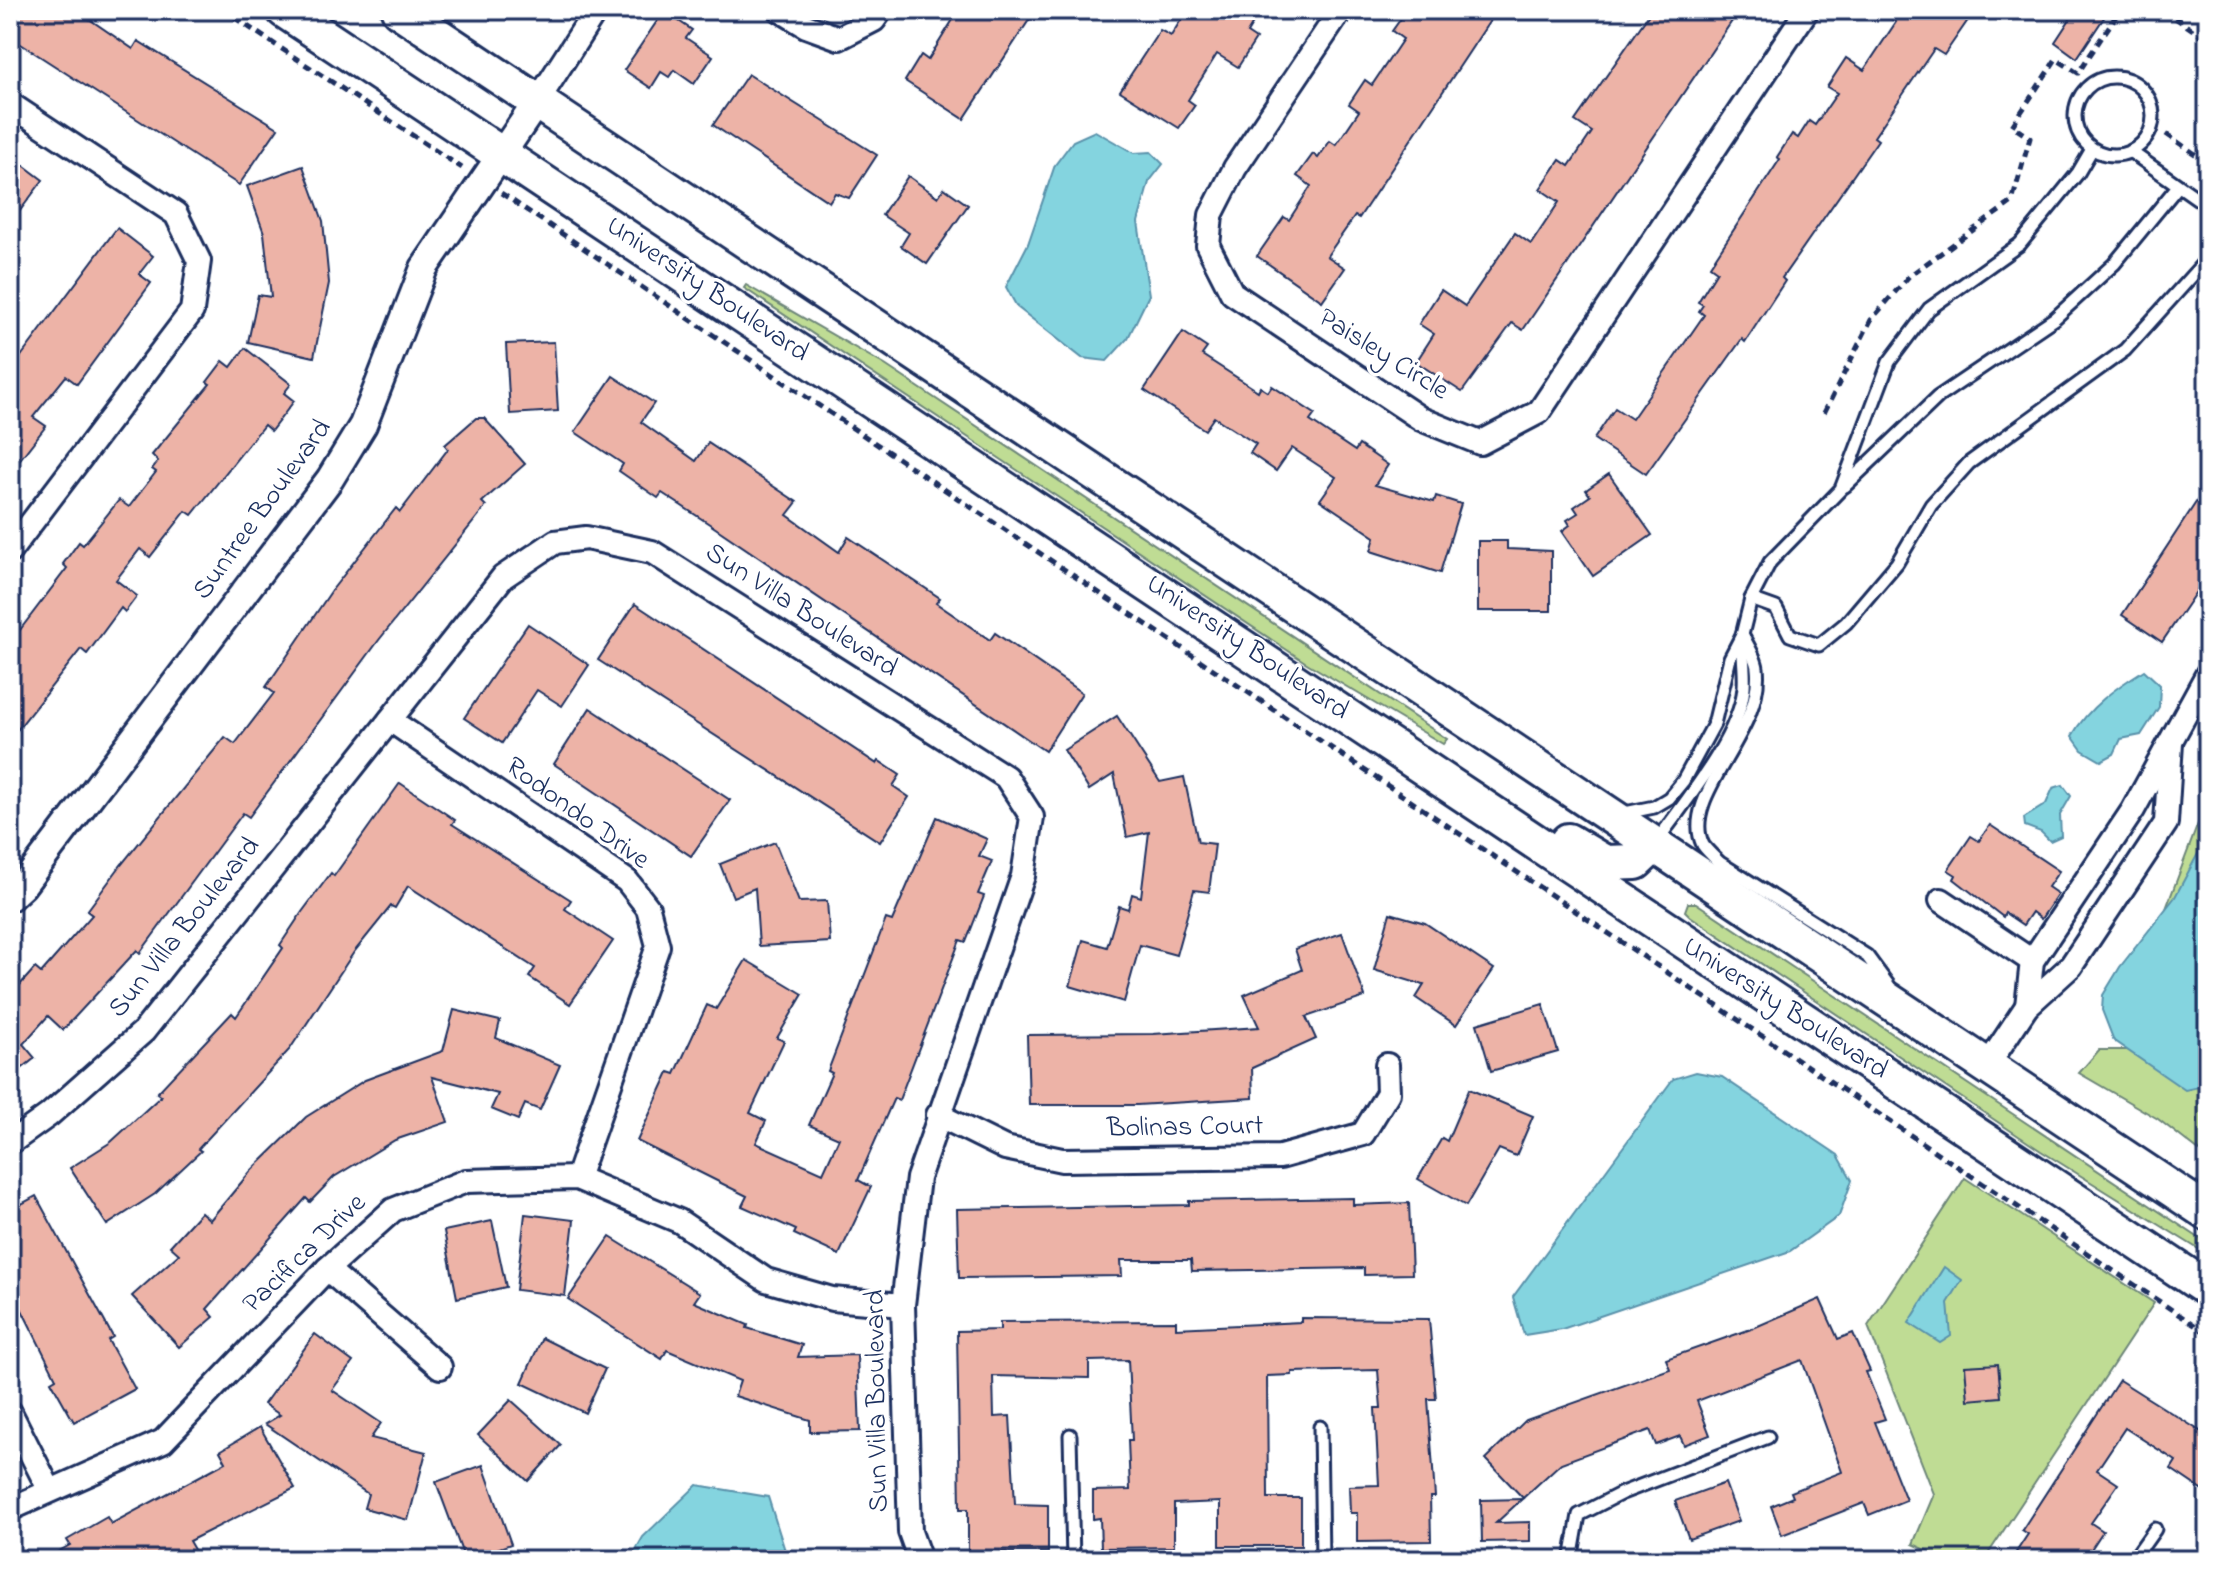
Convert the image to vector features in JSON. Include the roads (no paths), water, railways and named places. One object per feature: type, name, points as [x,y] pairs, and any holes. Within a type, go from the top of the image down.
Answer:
[{"type":"main road","name":"University Boulevard","points":[[284,10],[2208,1289]]},
{"type":"main road","points":[[399,10],[2208,1213]]},
{"type":"main road","points":[[1342,711],[1605,863],[1636,862],[1654,845]]},
{"type":"street","name":"Suntree Boulevard","points":[[10,897],[22,886],[330,479],[363,425],[424,268],[596,10]]},
{"type":"street","points":[[780,10],[806,26],[839,38],[874,20],[881,10]]},
{"type":"street","name":"Paisley Circle","points":[[1341,10],[1235,168],[1211,215],[1208,246],[1232,293],[1421,419],[1480,443],[1539,412],[1807,10]]},
{"type":"street","points":[[10,104],[176,214],[199,261],[192,311],[10,551]]},
{"type":"street","name":"Sun Villa Boulevard","points":[[10,1143],[49,1115],[144,1031],[503,577],[555,542],[586,538],[652,552],[1006,777],[1032,817],[1023,876],[918,1178],[903,1305],[910,1532],[920,1560]]},
{"type":"street","points":[[2027,1006],[2032,961],[2133,810],[2208,673]]},
{"type":"street","name":"Rodondo Drive","points":[[390,720],[627,881],[648,908],[658,946],[577,1178]]},
{"type":"street","points":[[1987,1066],[2027,1006],[2071,966],[2166,823],[2171,743]]},
{"type":"street","points":[[1941,900],[2032,961]]},
{"type":"street","name":"Bolinas Court","points":[[938,1115],[1005,1148],[1062,1160],[1280,1157],[1363,1134],[1388,1093],[1387,1065]]},
{"type":"street","name":"Pacifica Drive","points":[[10,1509],[49,1489],[163,1441],[327,1269],[393,1210],[466,1181],[577,1178],[679,1221],[766,1280],[832,1299],[903,1305]]},
{"type":"street","points":[[327,1269],[440,1367]]},
{"type":"street","points":[[10,1412],[49,1489]]},
{"type":"lane","points":[[2117,77],[2140,87],[2153,109],[2149,134],[2131,152],[2118,156],[2092,149],[2077,129],[2077,103],[2092,83],[2117,77]]},
{"type":"lane","points":[[1841,489],[1889,362],[1929,309],[2020,244],[2078,173],[2092,149]]},
{"type":"lane","points":[[2131,152],[2208,206]]},
{"type":"lane","points":[[1610,816],[1654,807],[1669,798],[1683,781],[1714,724],[1730,658],[1742,635],[1751,599],[1770,562],[1938,397],[2055,318],[2114,264],[2178,186]]},
{"type":"lane","points":[[1751,599],[1776,608],[1790,635],[1819,645],[1846,623],[1897,563],[1931,505],[1969,463],[2125,350],[2208,258]]},
{"type":"lane","points":[[1654,845],[1711,763],[1732,723],[1744,689],[1742,635]]},
{"type":"lane","points":[[1742,635],[1757,667],[1754,699],[1743,735],[1705,794],[1698,820],[1703,846],[1720,863],[1867,956],[1911,1016]]},
{"type":"lane","points":[[1320,1427],[1322,1560]]},
{"type":"lane","points":[[1070,1435],[1073,1560]]},
{"type":"lane","points":[[1571,1560],[1579,1515],[1622,1493],[1768,1437]]},
{"type":"lane","points":[[2133,1560],[2155,1529]]},
{"type":"water","points":[[1095,131],[1134,153],[1151,152],[1163,164],[1149,182],[1138,222],[1149,295],[1128,338],[1107,361],[1082,358],[1017,307],[1006,287],[1028,244],[1055,165],[1073,141]]},
{"type":"water","points":[[2144,670],[2160,685],[2159,707],[2141,735],[2121,739],[2114,754],[2101,761],[2082,750],[2072,736],[2086,716],[2104,698]]},
{"type":"water","points":[[2208,762],[2208,1085],[2185,1090],[2114,1041],[2102,1010],[2103,995],[2120,967],[2175,897],[2201,848],[2201,781]]},
{"type":"water","points":[[2063,785],[2071,796],[2060,815],[2061,836],[2050,841],[2041,832],[2025,826],[2024,818],[2046,804],[2053,788]]},
{"type":"water","points":[[1696,1072],[1722,1077],[1838,1155],[1852,1180],[1839,1216],[1790,1251],[1562,1329],[1524,1335],[1513,1297],[1673,1079]]},
{"type":"water","points":[[1944,1267],[1962,1280],[1948,1303],[1951,1336],[1940,1343],[1909,1323]]},
{"type":"water","points":[[697,1485],[768,1497],[788,1560],[630,1560],[643,1537]]}]
